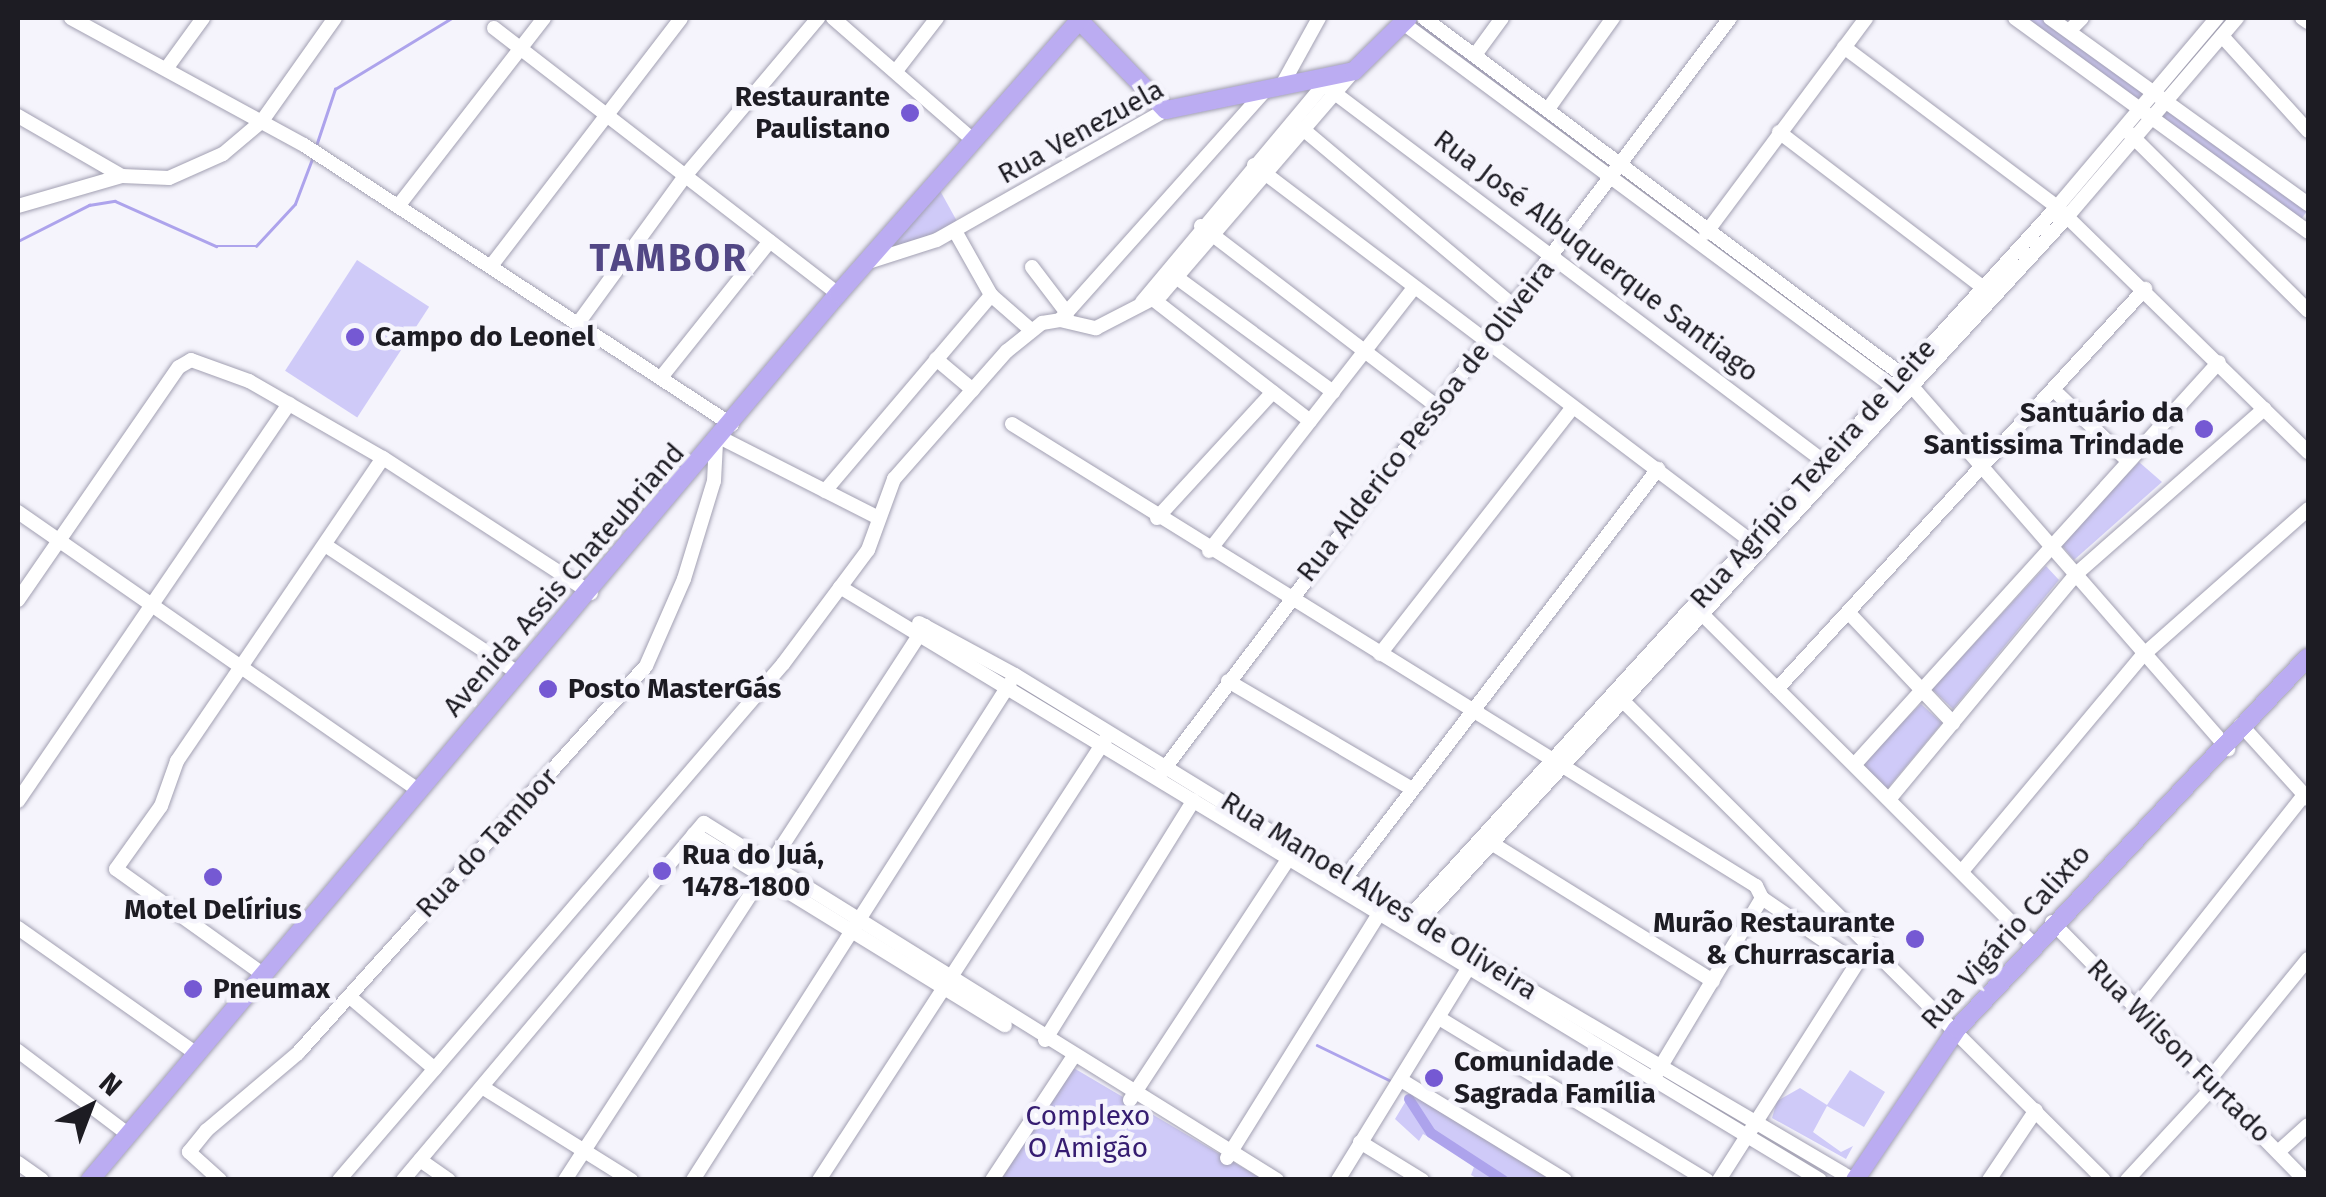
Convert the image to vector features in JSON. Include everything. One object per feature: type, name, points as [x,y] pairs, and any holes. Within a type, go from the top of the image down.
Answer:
[{"type":"main road","points":[[1080,19],[1166,110]]},
{"type":"main road","name":"Avenida Assis Chateubriand","points":[[90,1180],[723,436],[838,294],[1080,19]]},
{"type":"main road","points":[[1330,85],[1354,71],[1406,20]]},
{"type":"main road","name":"Rua Venezuela","points":[[1166,110],[1275,86],[1330,85]]},
{"type":"main road","name":"Rua Vigário Calixto","points":[[2244,728],[2308,657]]},
{"type":"main road","name":"Rua Vigário Calixto","points":[[1857,1176],[1957,1029],[2052,922],[2221,750],[2308,671]]},
{"type":"street","points":[[72,18],[330,162],[663,376],[723,436],[878,518]]},
{"type":"street","points":[[166,70],[203,18]]},
{"type":"street","points":[[18,206],[122,176],[169,178],[224,154],[262,122],[335,18]]},
{"type":"street","points":[[399,205],[544,18]]},
{"type":"street","points":[[491,266],[682,18]]},
{"type":"street","points":[[579,322],[685,176],[818,18]]},
{"type":"street","points":[[833,18],[973,140]]},
{"type":"street","points":[[896,71],[936,18]]},
{"type":"street","points":[[339,1180],[783,664],[874,540],[878,518],[894,479],[1030,329],[1063,316],[1275,86],[1319,18]]},
{"type":"street","points":[[1424,18],[1548,109],[1700,242],[1901,384]]},
{"type":"street","points":[[1475,55],[1502,18]]},
{"type":"street","points":[[1548,109],[1613,18]]},
{"type":"street","name":"Rua Alderico Pessoa de Oliveira","points":[[1162,771],[1290,596],[1490,343],[1730,18]]},
{"type":"street","points":[[1700,242],[1866,18]]},
{"type":"street","points":[[2015,18],[2152,122],[2308,232]]},
{"type":"street","points":[[2050,18],[2308,204]]},
{"type":"street","points":[[2069,32],[2082,18]]},
{"type":"street","name":"Rua Agrípio Texeira de Leite","points":[[1411,924],[1700,612],[1901,384],[2131,134],[2152,122],[2160,99],[2217,18]]},
{"type":"street","name":"Rua Agrípio Texeira de Leite","points":[[2131,134],[2139,112],[2195,68],[2237,18]]},
{"type":"street","points":[[2302,18],[2308,22]]},
{"type":"street","points":[[1406,20],[1616,170],[1709,229],[1901,384],[2075,575],[2221,750]]},
{"type":"street","points":[[494,28],[838,294]]},
{"type":"street","points":[[2222,36],[2308,131]]},
{"type":"street","points":[[1844,47],[2062,212],[2308,452]]},
{"type":"street","points":[[1260,170],[1304,130],[1330,85]]},
{"type":"street","points":[[1146,298],[1330,85]]},
{"type":"street","name":"Rua José Albuquerque Santiago","points":[[1330,85],[1552,260],[1830,466]]},
{"type":"street","name":"Rua Venezuela","points":[[868,262],[884,261],[955,231],[1166,110]]},
{"type":"street","points":[[18,116],[122,176]]},
{"type":"street","points":[[1304,130],[1515,307]]},
{"type":"street","points":[[1779,132],[1988,291]]},
{"type":"street","points":[[2131,134],[2308,311]]},
{"type":"street","points":[[1260,170],[1759,547]]},
{"type":"street","points":[[955,231],[991,296],[1030,329]]},
{"type":"street","points":[[1032,267],[1063,316],[1096,328],[1176,278],[1207,231]]},
{"type":"street","points":[[1207,231],[1439,408]]},
{"type":"street","points":[[663,376],[770,241]]},
{"type":"street","points":[[1176,278],[1333,392]]},
{"type":"street","points":[[1209,552],[1414,288]]},
{"type":"street","points":[[1777,689],[2145,289]]},
{"type":"street","points":[[825,491],[991,296]]},
{"type":"street","points":[[1146,298],[1310,422]]},
{"type":"street","points":[[936,358],[973,390]]},
{"type":"street","points":[[18,600],[179,367],[191,360],[223,368],[383,458],[591,592]]},
{"type":"street","points":[[1855,764],[2048,546],[2219,362]]},
{"type":"street","points":[[1157,518],[1273,392]]},
{"type":"street","points":[[2059,396],[2127,460]]},
{"type":"street","points":[[18,801],[289,404]]},
{"type":"street","points":[[1380,654],[1573,407]]},
{"type":"street","points":[[1891,797],[2075,575],[2264,409]]},
{"type":"street","points":[[1012,424],[1209,552],[1290,596],[1562,761],[1752,882],[1762,898],[1857,963]]},
{"type":"street","name":"Rua do Tambor","points":[[220,1180],[189,1152],[350,996],[646,666],[700,528],[723,436]]},
{"type":"street","points":[[264,975],[116,869],[161,806],[177,761],[383,458]]},
{"type":"street","points":[[1342,882],[1472,707],[1658,469]]},
{"type":"street","points":[[1963,870],[2142,656],[2308,508]]},
{"type":"street","points":[[18,512],[420,791]]},
{"type":"street","points":[[325,545],[519,674]]},
{"type":"street","name":"Rua Manoel Alves de Oliveira","points":[[840,587],[923,629],[1162,771],[1658,1072],[1820,1180]]},
{"type":"street","points":[[1700,612],[1891,797],[2033,944]]},
{"type":"street","points":[[1848,612],[1954,724]]},
{"type":"street","points":[[566,1180],[923,629]]},
{"type":"street","points":[[694,1180],[1011,681]]},
{"type":"street","points":[[1228,681],[1412,789]]},
{"type":"street","points":[[1620,697],[1957,1029],[2104,1180]]},
{"type":"street","points":[[2136,1007],[2306,797],[2244,728]]},
{"type":"street","points":[[820,1180],[1106,738]]},
{"type":"street","name":"Rua Manoel Alves de Oliveira","points":[[1162,771],[1194,800],[1289,858],[1342,882],[1380,912],[1411,924]]},
{"type":"street","points":[[1045,1040],[1194,800]]},
{"type":"street","points":[[403,1180],[699,829],[1228,1156],[1260,1180]]},
{"type":"street","points":[[1488,841],[1714,981]]},
{"type":"street","points":[[1132,1097],[1289,858]]},
{"type":"street","points":[[1658,1072],[1762,898]]},
{"type":"street","points":[[1228,1156],[1380,912]]},
{"type":"street","name":"Rua Wilson Furtado","points":[[2052,922],[2305,1180]]},
{"type":"street","points":[[18,928],[198,1055]]},
{"type":"street","points":[[1719,1180],[1870,943]]},
{"type":"street","points":[[2126,1180],[2213,1082],[2308,959]]},
{"type":"street","points":[[1338,1180],[1472,962]]},
{"type":"street","points":[[946,982],[1045,1040],[1071,1061]]},
{"type":"street","points":[[350,996],[435,1069]]},
{"type":"street","points":[[1439,1018],[1707,1180]]},
{"type":"street","points":[[18,1051],[129,1135]]},
{"type":"street","points":[[992,1180],[1071,1061]]},
{"type":"street","points":[[1401,1080],[1565,1180]]},
{"type":"street","points":[[482,1087],[631,1180]]},
{"type":"street","points":[[1989,1180],[2036,1110]]},
{"type":"street","points":[[2278,1152],[2308,1125]]},
{"type":"street","name":"Rua Manoel Alves de Oliveira","points":[[1750,1130],[1857,1176]]},
{"type":"street","points":[[1360,1142],[1422,1180]]},
{"type":"street","points":[[1228,1156],[1277,1180]]},
{"type":"street","points":[[420,1160],[449,1180]]},
{"type":"street","points":[[18,1163],[42,1180]]},
{"type":"green space","points":[[1420,18],[1616,164],[1611,173],[1408,22]]},
{"type":"green space","points":[[2022,18],[2042,18],[2149,96],[2138,107]]},
{"type":"green space","points":[[2166,109],[2308,208],[2301,220],[2158,120]]},
{"type":"green space","points":[[938,187],[958,223],[886,253]]},
{"type":"green space","name":"Campo do Leonel","points":[[357,260],[429,307],[357,418],[285,371]]},
{"type":"green space","points":[[2139,462],[2162,482],[2074,560],[2060,543]]},
{"type":"green space","points":[[2046,566],[2059,580],[1953,709],[1932,689]]},
{"type":"green space","points":[[1921,704],[1942,723],[1887,789],[1861,763]]},
{"type":"green space","name":"Complexo O Amigão","points":[[1072,1067],[1262,1179],[1001,1180]]},
{"type":"green space","points":[[1850,1070],[1885,1092],[1864,1127],[1827,1106],[1813,1132],[1841,1152],[1853,1146],[1846,1159],[1772,1118],[1777,1101],[1800,1088],[1827,1105]]},
{"type":"green space","points":[[1410,1094],[1554,1179],[1478,1179],[1471,1175],[1474,1167],[1455,1151],[1423,1134],[1419,1141],[1395,1119]]},
{"type":"waterway","points":[[316,146],[335,89],[452,18]]},
{"type":"waterway","points":[[18,241],[89,205],[115,201],[216,246],[256,246],[295,204],[312,159]]},
{"type":"waterway","points":[[1317,1045],[1391,1081]]},
{"type":"waterway","points":[[1409,1099],[1431,1133],[1503,1180]]},
{"type":"place","name":"Restaurante Paulistano","points":[[910,113]]},
{"type":"place","name":"Campo do Leonel","points":[[355,337]]},
{"type":"place","name":"Santuário da Santissima Trindade","points":[[2204,429]]},
{"type":"place","name":"Posto MasterGás","points":[[548,689]]},
{"type":"place","name":"Rua do Juá, 1478-1800","points":[[662,871]]},
{"type":"place","name":"Motel Delírius","points":[[213,877]]},
{"type":"place","name":"Murão Restaurante & Churrascaria","points":[[1915,939]]},
{"type":"place","name":"Pneumax","points":[[193,989]]},
{"type":"place","name":"Comunidade Sagrada Família","points":[[1434,1078]]},
{"type":"district","name":"TAMBOR","points":[[669,259]]}]
